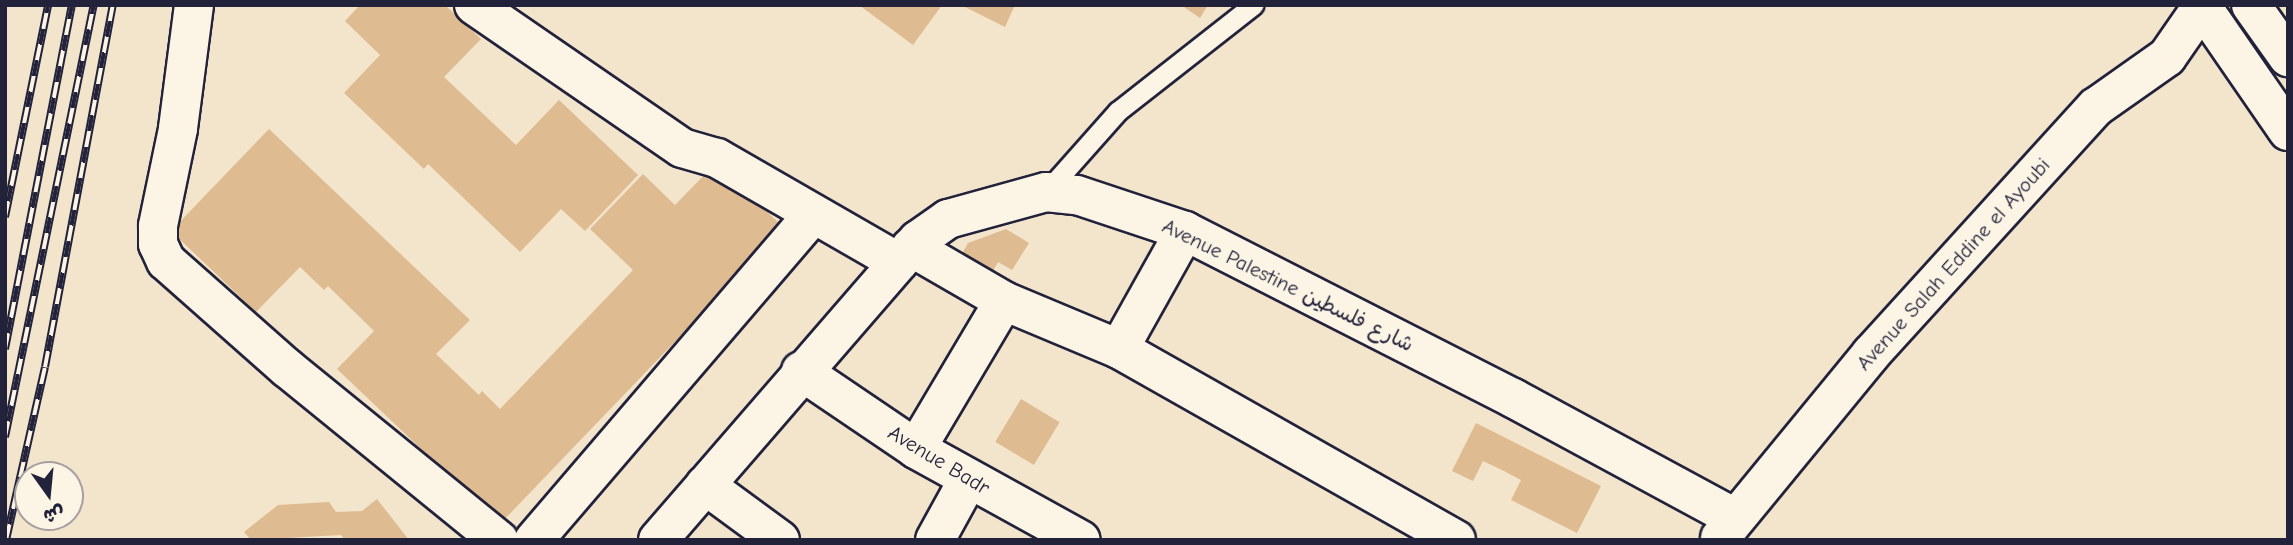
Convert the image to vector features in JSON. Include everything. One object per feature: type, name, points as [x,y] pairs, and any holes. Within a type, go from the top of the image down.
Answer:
[{"type":"street","points":[[194,5],[178,129],[158,226],[158,244],[166,261],[287,368],[499,540]]},
{"type":"street","points":[[474,5],[682,148],[717,158],[813,214],[1004,301],[1119,349],[1456,540]]},
{"type":"street","points":[[2251,5],[2288,57]]},
{"type":"street","points":[[2202,6],[2288,131]]},
{"type":"street","name":"Avenue Salah Eddine el Ayoubi","points":[[1726,528],[1871,354],[2096,107],[2167,57],[2202,6]]},
{"type":"street","name":"Avenue Palestine شارع فلسطين","points":[[658,540],[801,371],[904,255],[948,219],[1046,192],[1096,201],[1185,231],[1431,355],[1726,528]]},
{"type":"street","points":[[534,540],[813,214]]},
{"type":"street","points":[[1119,349],[1185,231]]},
{"type":"street","points":[[916,449],[1004,301]]},
{"type":"street","name":"Avenue Badr","points":[[801,371],[916,449],[968,480],[1082,540]]},
{"type":"street","points":[[935,540],[968,480]]},
{"type":"street","points":[[705,485],[780,540]]},
{"type":"lane","points":[[1046,192],[1118,111],[1253,5]]},
{"type":"building","points":[[360,5],[445,5],[481,39],[444,77],[516,145],[559,100],[638,175],[585,231],[561,209],[520,252],[428,164],[424,169],[344,93],[380,55],[345,21]]},
{"type":"building","points":[[859,5],[942,5],[913,45]]},
{"type":"building","points":[[961,5],[1015,5],[1005,27]]},
{"type":"building","points":[[1181,5],[1208,5],[1200,18]]},
{"type":"building","points":[[269,129],[470,320],[436,354],[479,395],[482,391],[500,409],[633,270],[590,229],[643,174],[675,205],[716,163],[784,228],[500,524],[337,369],[374,331],[328,286],[324,290],[300,267],[256,312],[171,231]]},
{"type":"building","points":[[1006,229],[1029,243],[1012,270],[998,262],[987,281],[957,263],[968,243]]},
{"type":"building","points":[[1021,399],[1060,422],[1034,465],[995,442]]},
{"type":"building","points":[[1476,423],[1601,486],[1577,533],[1511,500],[1521,480],[1504,471],[1483,461],[1473,481],[1452,471]]},
{"type":"building","points":[[377,499],[409,540],[345,540],[341,535],[251,540],[244,532],[278,505],[329,502],[336,512],[362,511]]},
{"type":"railway","points":[[5,217],[48,5]]},
{"type":"railway","points":[[5,349],[72,5]]},
{"type":"railway","points":[[5,437],[94,5]]},
{"type":"railway","points":[[6,540],[45,367],[113,5]]}]
